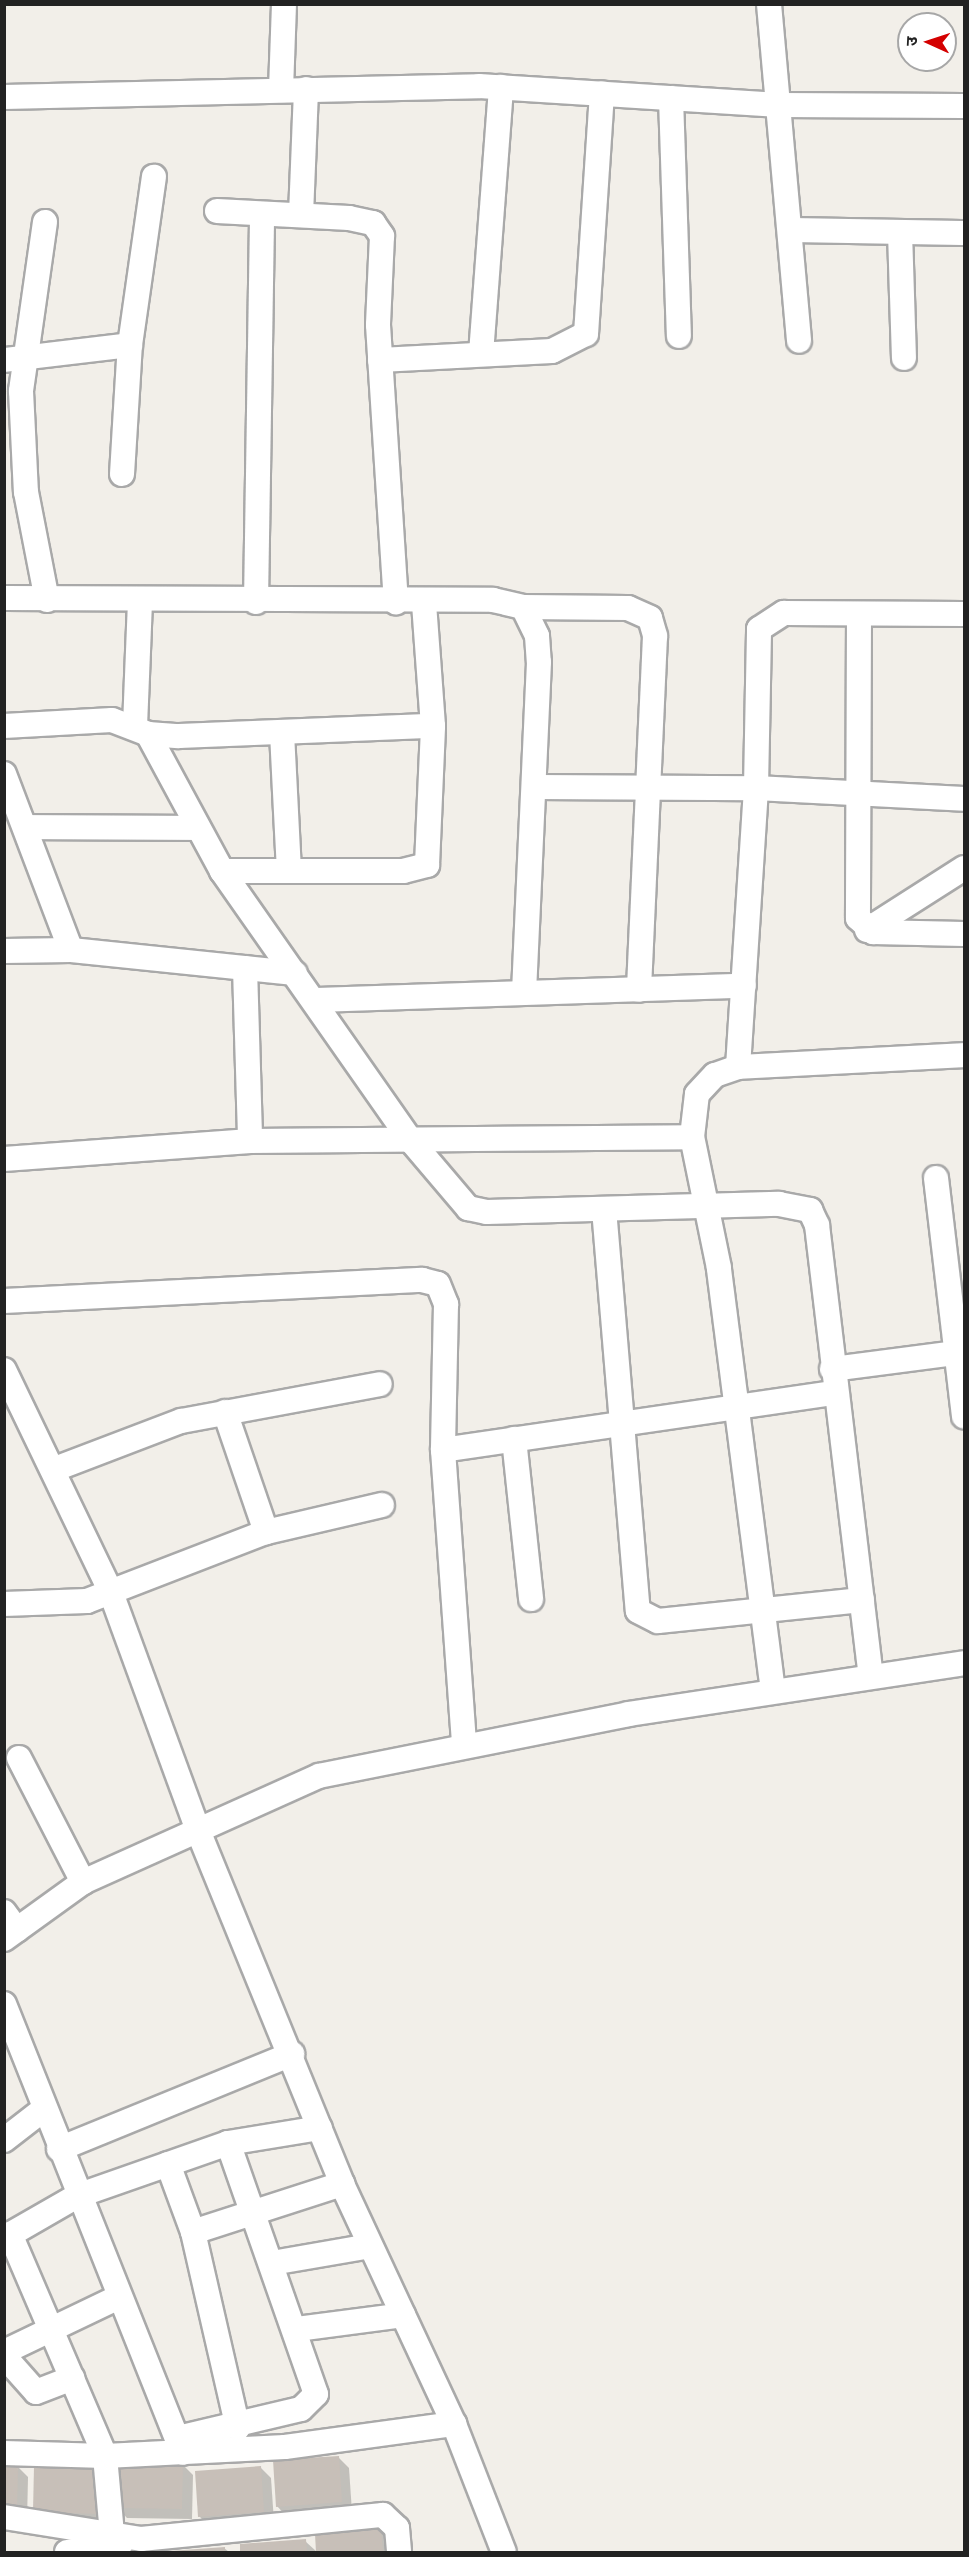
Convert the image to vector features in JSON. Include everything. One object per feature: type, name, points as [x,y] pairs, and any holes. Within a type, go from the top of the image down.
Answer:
[{"type":"street","points":[[281,90],[284,4]]},
{"type":"street","points":[[769,4],[799,341]]},
{"type":"street","points":[[4,97],[306,89],[501,87],[779,105],[964,106]]},
{"type":"street","points":[[481,354],[501,87]]},
{"type":"street","points":[[302,215],[306,89]]},
{"type":"street","points":[[380,360],[552,351],[586,334],[602,94]]},
{"type":"street","points":[[671,98],[679,336]]},
{"type":"street","points":[[122,474],[130,345],[154,177]]},
{"type":"street","points":[[217,212],[365,220],[379,229],[385,254],[380,360],[396,602]]},
{"type":"street","points":[[256,602],[262,214]]},
{"type":"street","points":[[45,222],[14,359],[26,492],[46,600]]},
{"type":"street","points":[[790,230],[964,233]]},
{"type":"street","points":[[900,232],[904,358]]},
{"type":"street","points":[[14,359],[130,345]]},
{"type":"street","points":[[4,598],[140,602],[493,600],[523,608],[628,608],[650,618],[655,636],[639,990]]},
{"type":"street","points":[[140,602],[142,730],[194,828],[222,872],[412,1142],[452,1194],[477,1212],[795,1205],[810,1210],[817,1225],[833,1381],[871,1676]]},
{"type":"street","points":[[222,872],[416,871],[427,865],[433,726],[424,602]]},
{"type":"street","points":[[523,608],[537,636],[536,787],[525,993]]},
{"type":"street","points":[[738,1067],[756,788],[756,639],[763,622],[784,613],[964,614]]},
{"type":"street","points":[[859,615],[861,793],[857,911],[867,930]]},
{"type":"street","points":[[4,726],[112,720],[142,730],[282,733],[433,726]]},
{"type":"street","points":[[282,733],[289,871]]},
{"type":"street","points":[[4,774],[71,950]]},
{"type":"street","points":[[536,787],[756,788],[964,800]]},
{"type":"street","points":[[25,827],[194,828]]},
{"type":"street","points":[[867,930],[964,868]]},
{"type":"street","points":[[867,930],[964,934]]},
{"type":"street","points":[[4,951],[71,950],[295,973]]},
{"type":"street","points":[[245,968],[250,1141]]},
{"type":"street","points":[[314,1000],[744,986]]},
{"type":"street","points":[[772,1691],[719,1268],[692,1137],[698,1094],[715,1075],[738,1067],[964,1055]]},
{"type":"street","points":[[4,1160],[250,1141],[412,1142],[692,1137]]},
{"type":"street","points":[[936,1178],[964,1416]]},
{"type":"street","points":[[604,1209],[619,1423],[638,1611],[658,1621],[862,1600]]},
{"type":"street","points":[[4,1301],[433,1282],[442,1287],[446,1304],[443,1450],[464,1746]]},
{"type":"street","points":[[443,1450],[736,1404],[956,1353]]},
{"type":"street","points":[[4,1370],[55,1469],[110,1590],[199,1833],[292,2054],[342,2184],[454,2424],[504,2553]]},
{"type":"street","points":[[55,1469],[181,1421],[380,1384]]},
{"type":"street","points":[[225,1412],[266,1532]]},
{"type":"street","points":[[514,1439],[531,1599]]},
{"type":"street","points":[[4,1604],[87,1601],[110,1590],[266,1532],[382,1505]]},
{"type":"street","points":[[9,1927],[83,1882],[199,1833],[319,1776],[464,1746],[772,1691],[964,1663]]},
{"type":"street","points":[[19,1758],[83,1882]]},
{"type":"street","points":[[7,2020],[180,2445]]},
{"type":"street","points":[[59,2149],[292,2054]]},
{"type":"street","points":[[4,2140],[44,2109]]},
{"type":"street","points":[[112,2535],[105,2456],[51,2325],[7,2236],[77,2196],[228,2143],[320,2128]]},
{"type":"street","points":[[4,2453],[105,2456],[180,2445],[238,2428],[313,2401],[313,2376],[228,2143]]},
{"type":"street","points":[[168,2164],[193,2232],[238,2428]]},
{"type":"street","points":[[193,2232],[253,2210],[342,2184]]},
{"type":"street","points":[[272,2263],[370,2246]]},
{"type":"street","points":[[72,2378],[31,2391],[4,2354],[51,2325],[119,2297]]},
{"type":"street","points":[[297,2329],[403,2315]]},
{"type":"street","points":[[180,2445],[285,2447],[454,2424]]},
{"type":"street","points":[[67,2553],[141,2539],[383,2515],[397,2528],[399,2553]]},
{"type":"street","points":[[4,2517],[141,2539]]},
{"type":"building","points":[[339,2456],[342,2502],[276,2507],[273,2460]]},
{"type":"building","points":[[117,2461],[183,2463],[182,2509],[116,2508]]},
{"type":"building","points":[[4,2465],[18,2465],[17,2512],[4,2512]]},
{"type":"building","points":[[34,2466],[100,2467],[99,2514],[33,2512]]},
{"type":"building","points":[[261,2466],[264,2512],[198,2517],[195,2471]]},
{"type":"building","points":[[381,2529],[383,2552],[316,2552],[315,2534]]},
{"type":"building","points":[[306,2539],[307,2552],[240,2552],[240,2544]]},
{"type":"building","points":[[225,2547],[225,2552],[170,2552],[170,2551]]}]
